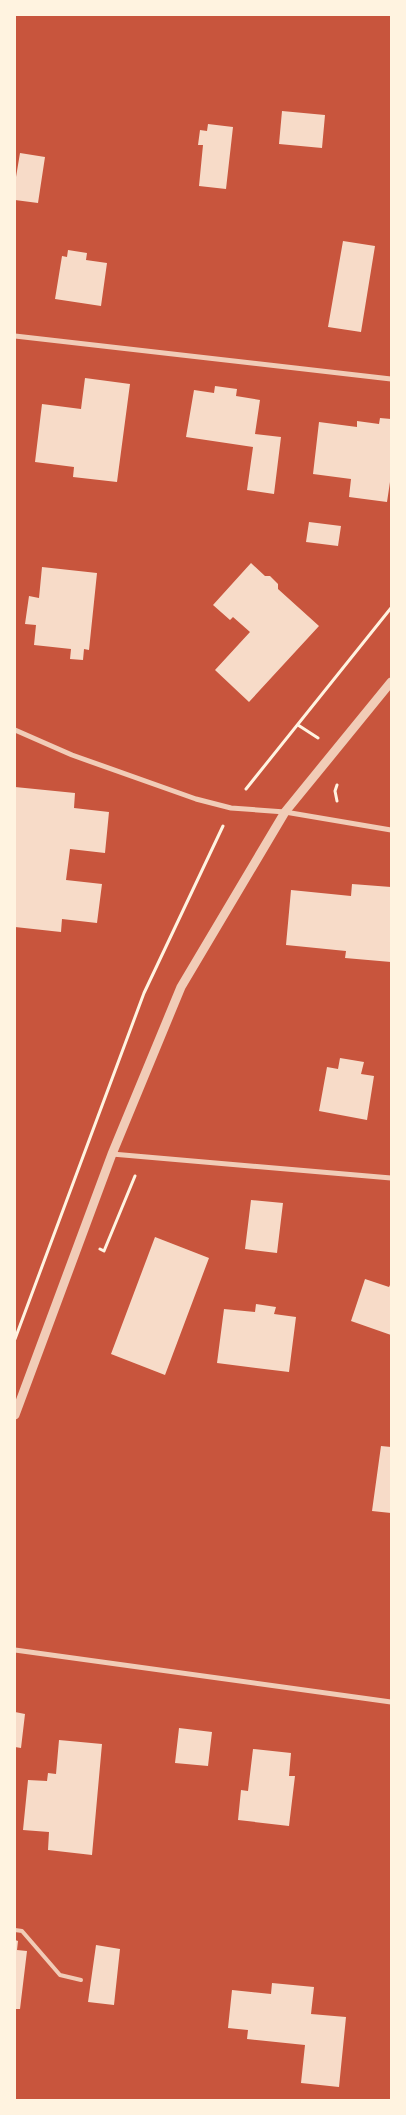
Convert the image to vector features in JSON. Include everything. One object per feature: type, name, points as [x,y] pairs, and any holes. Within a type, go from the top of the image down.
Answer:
[{"type":"street","points":[[15,336],[391,379]]},
{"type":"street","points":[[15,1415],[112,1154],[181,987],[285,812],[391,682]]},
{"type":"street","points":[[15,730],[72,755],[196,799],[231,808],[285,812],[391,830]]},
{"type":"street","points":[[112,1154],[391,1178]]},
{"type":"street","points":[[15,1650],[391,1702]]},
{"type":"lane","points":[[15,1930],[22,1931],[60,1975],[81,1980]]},
{"type":"building","points":[[282,111],[325,115],[322,148],[279,144]]},
{"type":"building","points":[[208,124],[233,127],[226,189],[199,186],[203,145],[198,145],[200,130],[207,131]]},
{"type":"building","points":[[20,153],[45,157],[38,203],[15,200],[15,183]]},
{"type":"building","points":[[343,241],[375,246],[361,332],[328,327]]},
{"type":"building","points":[[68,250],[87,253],[86,260],[107,263],[101,306],[55,299],[62,256],[67,257]]},
{"type":"building","points":[[85,378],[130,384],[117,482],[73,477],[74,467],[35,462],[42,404],[81,409]]},
{"type":"building","points":[[215,386],[237,389],[236,396],[260,400],[255,434],[281,437],[274,494],[247,490],[253,447],[186,437],[194,390],[214,393]]},
{"type":"building","points":[[380,418],[391,419],[391,482],[387,502],[349,497],[351,479],[313,474],[319,422],[357,427],[357,421],[379,424]]},
{"type":"building","points":[[309,522],[341,526],[338,546],[306,542]]},
{"type":"building","points":[[251,563],[265,576],[270,576],[278,584],[278,589],[319,626],[249,702],[215,670],[250,632],[233,617],[230,620],[213,605]]},
{"type":"building","points":[[42,567],[97,573],[89,650],[84,649],[83,660],[70,659],[71,649],[34,645],[36,625],[25,624],[29,596],[39,598]]},
{"type":"building","points":[[15,787],[75,793],[74,808],[109,812],[105,853],[70,849],[66,880],[102,884],[97,923],[62,919],[61,932],[15,927]]},
{"type":"building","points":[[352,884],[391,887],[391,962],[345,958],[346,951],[286,945],[291,890],[351,896]]},
{"type":"building","points":[[340,1058],[364,1062],[361,1074],[374,1076],[367,1120],[319,1111],[327,1067],[338,1069]]},
{"type":"building","points":[[251,1200],[283,1203],[277,1253],[245,1249]]},
{"type":"building","points":[[155,1237],[209,1258],[165,1375],[111,1354]]},
{"type":"building","points":[[365,1279],[389,1287],[391,1283],[391,1335],[351,1321]]},
{"type":"building","points":[[256,1304],[276,1307],[274,1314],[296,1317],[289,1372],[217,1363],[224,1309],[255,1312]]},
{"type":"building","points":[[381,1446],[391,1447],[391,1513],[372,1511]]},
{"type":"building","points":[[15,1712],[25,1714],[21,1748],[15,1747]]},
{"type":"building","points":[[179,1728],[212,1732],[208,1766],[175,1763]]},
{"type":"building","points":[[59,1740],[102,1744],[92,1855],[48,1850],[49,1832],[23,1830],[28,1780],[47,1781],[48,1773],[56,1774]]},
{"type":"building","points":[[253,1749],[291,1753],[289,1776],[295,1776],[289,1826],[238,1820],[241,1790],[248,1791]]},
{"type":"building","points":[[15,1940],[18,1941],[17,1950],[27,1951],[20,2009],[15,2009]]},
{"type":"building","points":[[96,1945],[120,1949],[114,2005],[88,2002]]},
{"type":"building","points":[[272,1983],[314,1987],[311,2014],[346,2017],[339,2087],[301,2083],[305,2045],[247,2039],[248,2030],[228,2028],[232,1990],[271,1994]]}]
